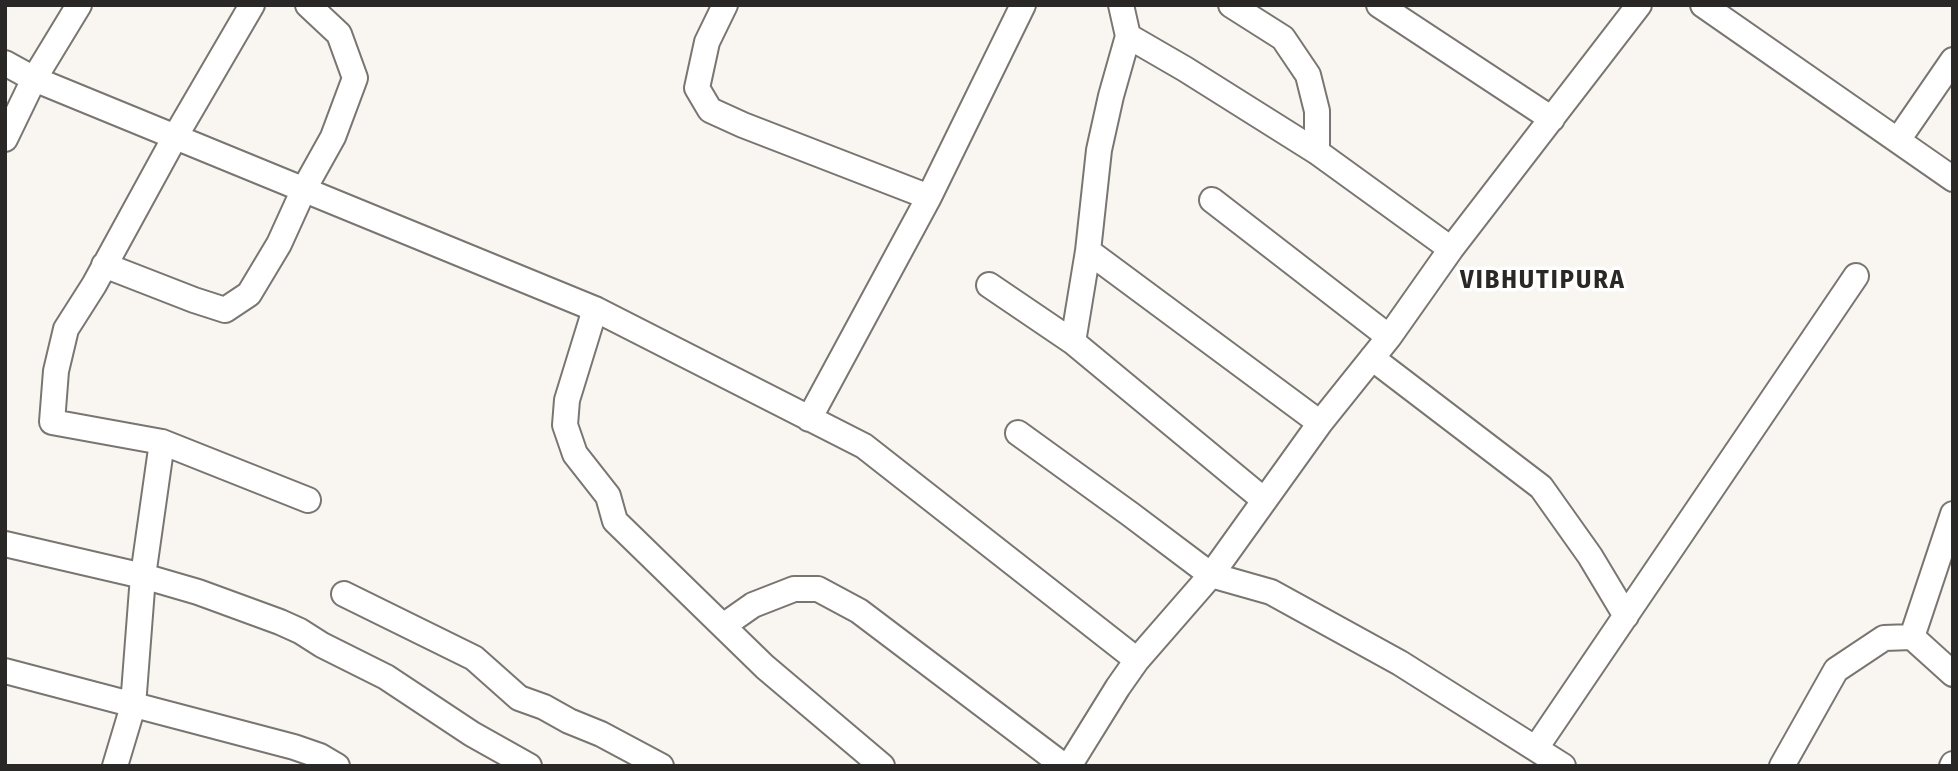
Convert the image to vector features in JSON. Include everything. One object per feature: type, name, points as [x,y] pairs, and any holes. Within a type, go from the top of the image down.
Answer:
[{"type":"street","points":[[5,139],[34,79],[79,5]]},
{"type":"street","points":[[252,5],[94,285],[66,329],[56,371],[52,422],[162,442],[308,500]]},
{"type":"street","points":[[104,264],[225,310],[249,294],[279,244],[304,189],[333,137],[355,78],[339,34],[308,5]]},
{"type":"street","points":[[725,5],[707,42],[697,88],[710,110],[929,197]]},
{"type":"street","points":[[809,419],[929,197],[1023,5]]},
{"type":"street","points":[[1073,342],[1088,251],[1099,150],[1128,36],[1121,5]]},
{"type":"street","points":[[1231,5],[1283,38],[1308,75],[1317,111],[1317,152]]},
{"type":"street","points":[[1379,5],[1552,119]]},
{"type":"street","points":[[1418,31],[1421,5]]},
{"type":"street","points":[[723,626],[754,605],[794,589],[818,589],[859,611],[1067,766],[1137,660],[1211,575],[1320,423],[1389,337],[1451,249],[1639,5]]},
{"type":"street","points":[[1703,5],[1953,179]]},
{"type":"street","points":[[1128,36],[1317,152],[1451,249]]},
{"type":"street","points":[[1898,140],[1953,60]]},
{"type":"street","points":[[5,64],[34,79],[595,309],[864,446],[1137,660]]},
{"type":"street","points":[[1212,200],[1389,337]]},
{"type":"street","points":[[1088,251],[1320,423]]},
{"type":"street","points":[[1535,748],[1856,276]]},
{"type":"street","points":[[989,285],[1073,342],[1264,500]]},
{"type":"street","points":[[595,309],[567,400],[565,425],[575,454],[608,496],[615,521],[765,667],[882,766]]},
{"type":"street","points":[[1372,358],[1541,487],[1590,556],[1626,616]]},
{"type":"street","points":[[1018,433],[1211,575],[1271,592],[1400,663],[1563,766]]},
{"type":"street","points":[[115,766],[133,706],[143,576],[162,442]]},
{"type":"street","points":[[1912,638],[1953,514]]},
{"type":"street","points":[[5,544],[143,576],[198,592],[300,631],[386,677],[471,734],[522,764]]},
{"type":"street","points":[[344,594],[474,658],[519,698],[601,734],[661,766]]},
{"type":"street","points":[[1782,766],[1836,670],[1884,638],[1912,638],[1953,674]]},
{"type":"street","points":[[5,671],[294,747],[320,756],[337,766]]},
{"type":"district","name":"VIBHUTIPURA","points":[[1543,281]]}]
